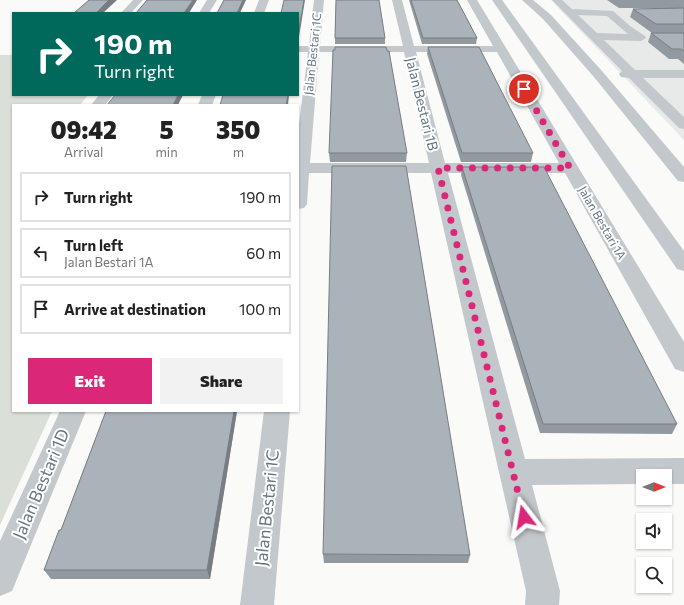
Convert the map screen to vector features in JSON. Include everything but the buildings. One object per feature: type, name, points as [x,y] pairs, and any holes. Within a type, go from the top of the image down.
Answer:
[{"type":"street","points":[[127,12],[138,0]]},
{"type":"street","points":[[205,12],[212,0]]},
{"type":"street","points":[[259,12],[264,0]]},
{"type":"street","name":"Jalan Bestari 1C","points":[[299,195],[302,168],[301,150],[319,0]]},
{"type":"street","name":"Jalan Bestari 1B","points":[[397,0],[543,591],[542,605]]},
{"type":"street","name":"Jalan Bestari 1A","points":[[472,0],[684,363]]},
{"type":"street","points":[[497,0],[684,264]]},
{"type":"street","points":[[527,0],[547,17],[598,74],[684,177]]},
{"type":"street","points":[[557,0],[684,125]]},
{"type":"street","points":[[594,1],[626,28],[641,38]]},
{"type":"street","points":[[569,12],[625,13]]},
{"type":"street","points":[[593,36],[655,38]]},
{"type":"street","points":[[605,47],[647,49]]},
{"type":"street","points":[[299,49],[500,49]]},
{"type":"street","points":[[598,74],[684,74]]},
{"type":"street","points":[[99,104],[105,96]]},
{"type":"street","points":[[302,168],[570,168]]},
{"type":"street","name":"Jalan Bestari 1D","points":[[0,579],[73,412]]},
{"type":"street","name":"Jalan Bestari 1C","points":[[257,605],[277,412]]},
{"type":"street","points":[[514,472],[684,471]]},
{"type":"shaded area","points":[[551,0],[684,0],[684,140]]},
{"type":"shaded area","points":[[0,55],[12,55],[12,96],[87,96],[81,104],[12,104],[12,412],[52,412],[0,525]]},
{"type":"route","points":[[524,89],[570,168],[438,168],[524,517]]}]
